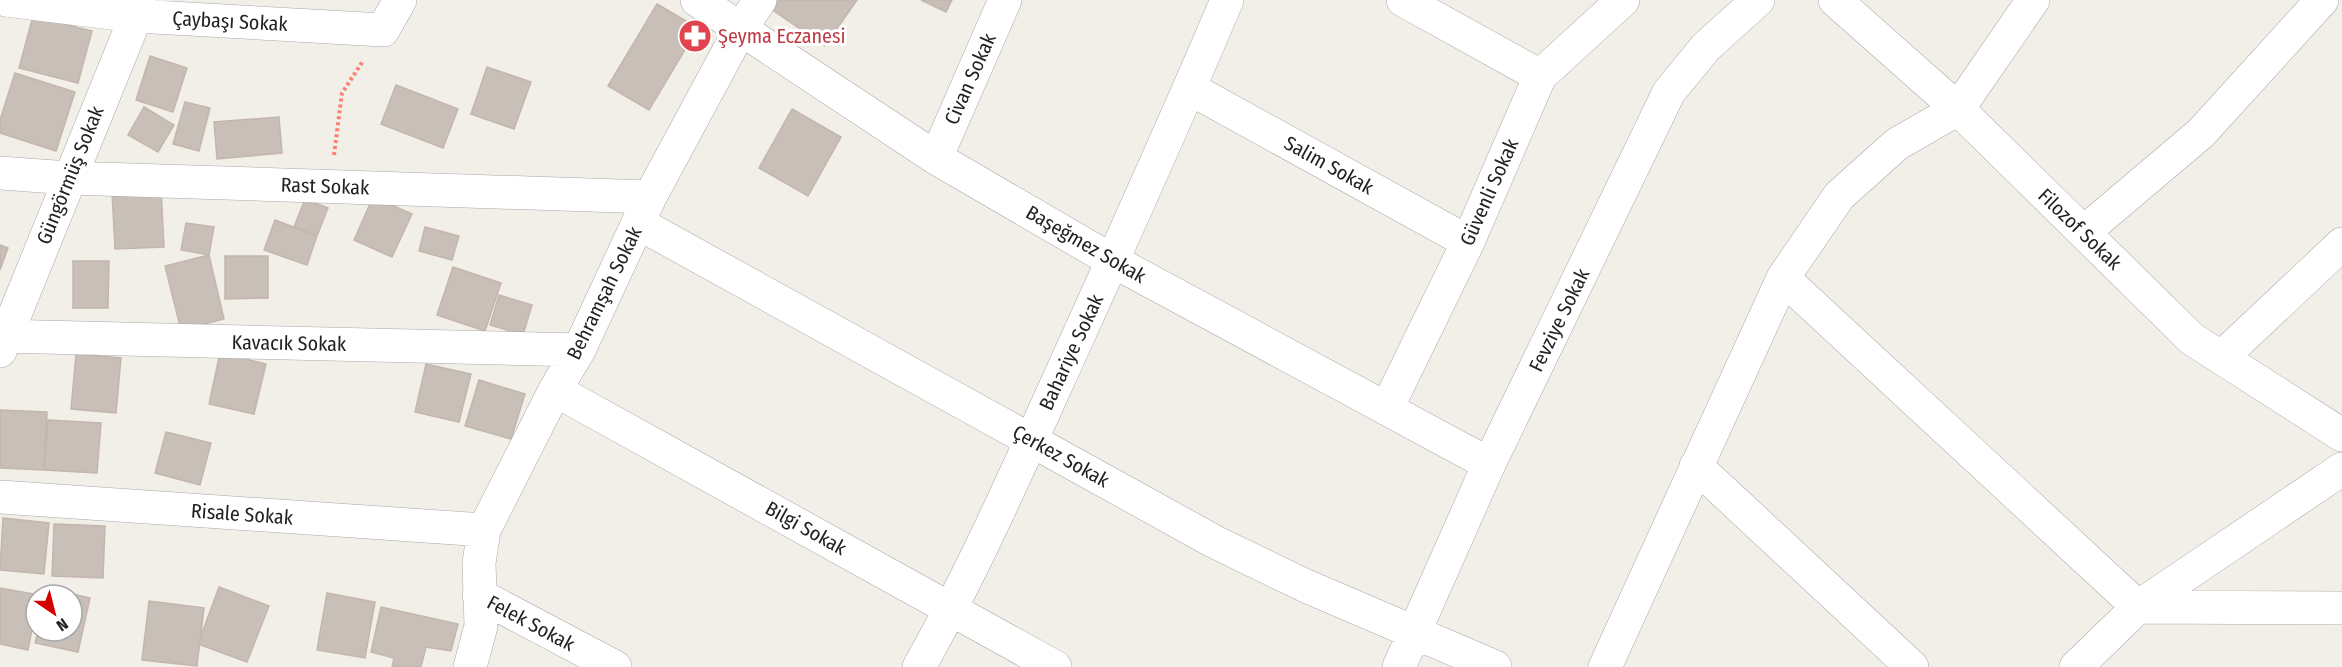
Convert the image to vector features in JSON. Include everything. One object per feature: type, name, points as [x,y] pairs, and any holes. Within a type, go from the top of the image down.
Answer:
[{"type":"street","name":"Çaybaşı Sokak","points":[[6,0],[138,8],[382,30]]},
{"type":"street","points":[[382,30],[400,0]]},
{"type":"street","name":"Başeğmez Sokak","points":[[697,0],[936,158],[1113,261],[1489,464]]},
{"type":"street","name":"Behramşah Sokak","points":[[470,667],[481,626],[479,563],[484,530],[555,390],[579,350],[644,210],[740,30],[760,0]]},
{"type":"street","name":"Civan Sokak","points":[[936,158],[1005,0]]},
{"type":"street","name":"Bahariye Sokak","points":[[919,667],[952,608],[1031,439],[1113,261],[1227,0]]},
{"type":"street","points":[[1403,0],[1540,76]]},
{"type":"street","name":"Güvenli Sokak","points":[[1387,408],[1468,242],[1540,76],[1623,0]]},
{"type":"street","name":"Fevziye Sokak","points":[[1399,667],[1489,464],[1669,92],[1706,47],[1758,0]]},
{"type":"street","name":"Filozof Sokak","points":[[1835,0],[1958,109],[2192,339],[2342,435]]},
{"type":"street","points":[[1616,661],[1696,466],[1783,278],[1839,196],[1897,144],[1958,109],[2033,0]]},
{"type":"street","points":[[2084,232],[2201,133],[2322,0]]},
{"type":"street","name":"Güngörmüş Sokak","points":[[2,341],[138,8]]},
{"type":"street","name":"Salim Sokak","points":[[1189,88],[1468,242]]},
{"type":"street","name":"Rast Sokak","points":[[0,173],[69,178],[330,187],[644,210]]},
{"type":"street","name":"Çerkez Sokak","points":[[644,210],[1031,439],[1215,542],[1306,586],[1495,667]]},
{"type":"street","points":[[2222,357],[2342,244]]},
{"type":"street","points":[[1783,278],[2138,607],[2342,608]]},
{"type":"street","name":"Kavacık Sokak","points":[[2,341],[579,350]]},
{"type":"street","name":"Bilgi Sokak","points":[[555,390],[1055,667]]},
{"type":"street","points":[[1696,466],[1912,667]]},
{"type":"street","points":[[2076,667],[2138,607],[2342,469]]},
{"type":"street","name":"Risale Sokak","points":[[0,498],[484,530]]},
{"type":"street","name":"Felek Sokak","points":[[479,596],[615,667]]},
{"type":"path","points":[[330,187],[342,93],[382,30]]},
{"type":"building","points":[[777,0],[857,0],[825,46],[771,9]]},
{"type":"building","points":[[921,0],[952,0],[946,12]]},
{"type":"building","points":[[657,4],[698,28],[649,110],[608,86]]},
{"type":"building","points":[[33,16],[92,31],[78,83],[19,68]]},
{"type":"building","points":[[150,56],[187,68],[173,112],[136,100]]},
{"type":"building","points":[[487,67],[531,82],[514,129],[471,114]]},
{"type":"building","points":[[15,73],[75,92],[56,151],[0,133],[0,120]]},
{"type":"building","points":[[396,85],[458,109],[443,148],[381,124]]},
{"type":"building","points":[[185,102],[210,108],[199,151],[173,144]]},
{"type":"building","points":[[144,107],[174,125],[158,152],[128,135]]},
{"type":"building","points":[[792,109],[841,137],[808,196],[759,168]]},
{"type":"building","points":[[279,117],[282,153],[217,159],[214,122]]},
{"type":"building","points":[[161,189],[164,247],[115,249],[112,192]]},
{"type":"building","points":[[373,197],[412,214],[392,257],[354,240]]},
{"type":"building","points":[[305,199],[328,208],[317,236],[294,227]]},
{"type":"building","points":[[275,220],[317,236],[307,265],[264,250]]},
{"type":"building","points":[[186,223],[214,227],[209,255],[181,250]]},
{"type":"building","points":[[425,227],[459,236],[452,260],[419,251]]},
{"type":"building","points":[[0,245],[8,248],[0,270]]},
{"type":"building","points":[[209,255],[224,319],[181,330],[165,266]]},
{"type":"building","points":[[225,256],[268,256],[268,298],[225,299]]},
{"type":"building","points":[[73,261],[109,261],[108,308],[73,308]]},
{"type":"building","points":[[453,267],[501,283],[485,331],[437,315]]},
{"type":"building","points":[[499,295],[532,305],[523,335],[490,325]]},
{"type":"building","points":[[220,353],[266,364],[254,414],[209,404]]},
{"type":"building","points":[[76,354],[121,358],[116,413],[71,409]]},
{"type":"building","points":[[426,364],[471,374],[459,422],[415,412]]},
{"type":"building","points":[[479,380],[525,394],[511,439],[465,426]]},
{"type":"building","points":[[0,410],[47,412],[44,470],[0,468]]},
{"type":"building","points":[[48,420],[101,423],[97,473],[44,470]]},
{"type":"building","points":[[166,432],[211,443],[200,485],[155,473]]},
{"type":"building","points":[[3,518],[49,523],[44,574],[0,570]]},
{"type":"building","points":[[54,524],[105,526],[103,578],[52,576]]},
{"type":"building","points":[[219,587],[269,606],[247,662],[198,644]]},
{"type":"building","points":[[0,588],[24,592],[24,643],[29,643],[28,650],[0,644]]},
{"type":"building","points":[[327,593],[375,602],[365,658],[317,650]]},
{"type":"building","points":[[84,597],[90,598],[84,625]]},
{"type":"building","points":[[149,601],[204,608],[197,666],[142,660]]},
{"type":"building","points":[[381,607],[458,624],[451,651],[426,647],[421,667],[392,667],[394,658],[371,652]]},
{"type":"building","points":[[35,643],[80,643],[78,652]]},
{"type":"place","name":"Şeyma Eczanesi","points":[[695,36]]}]
